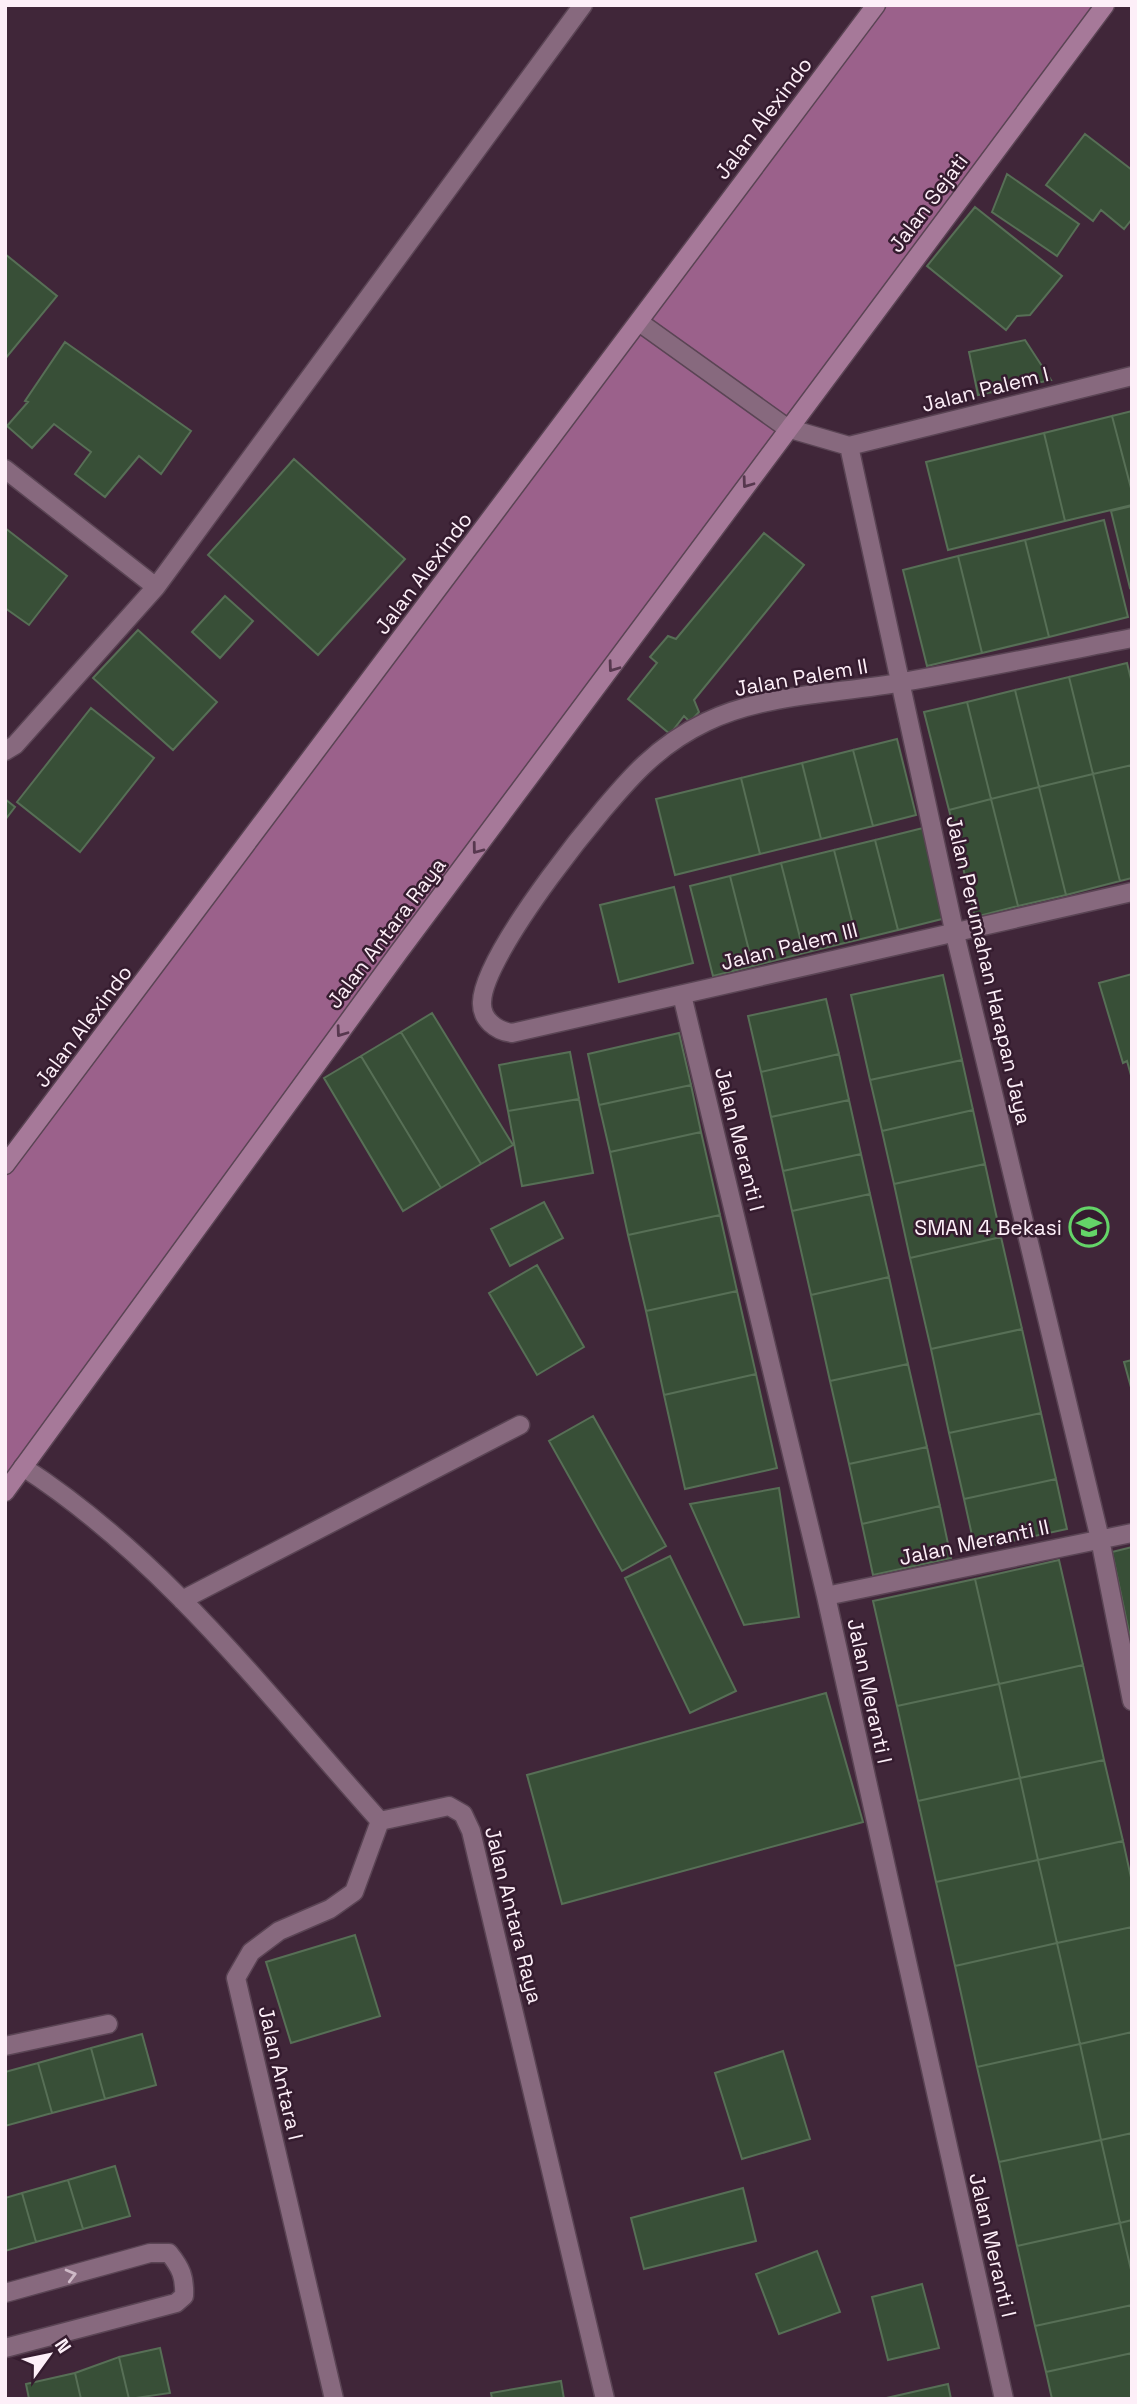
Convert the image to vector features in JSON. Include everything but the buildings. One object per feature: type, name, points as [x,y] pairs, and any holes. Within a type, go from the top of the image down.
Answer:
[{"type":"street","points":[[5,751],[15,745],[156,587],[583,5]]},
{"type":"street","name":"Jalan Alexindo","points":[[5,1165],[876,5]]},
{"type":"street","name":"Jalan Sejati","points":[[787,428],[1105,5]]},
{"type":"street","points":[[639,322],[787,428],[849,446]]},
{"type":"street","name":"Jalan Palem I","points":[[849,446],[1132,376]]},
{"type":"street","name":"Jalan Antara Raya","points":[[5,1492],[399,952],[596,691],[787,428]]},
{"type":"street","name":"Jalan Perumahan Harapan Jaya","points":[[849,446],[954,930],[1100,1539],[1132,1701]]},
{"type":"street","points":[[5,469],[156,587]]},
{"type":"street","name":"Jalan Palem II","points":[[483,993],[498,958],[523,917],[577,841],[633,775],[663,750],[705,722],[753,705],[902,682],[1132,638]]},
{"type":"street","name":"Jalan Palem III","points":[[483,993],[482,1010],[490,1023],[500,1030],[512,1033],[954,930],[1132,892]]},
{"type":"street","name":"Jalan Meranti I","points":[[682,995],[826,1596],[1004,2399]]},
{"type":"street","points":[[182,1600],[520,1425]]},
{"type":"street","points":[[23,1467],[71,1498],[182,1600],[380,1821]]},
{"type":"street","name":"Jalan Meranti II","points":[[826,1596],[1132,1533]]},
{"type":"street","name":"Jalan Antara Raya","points":[[380,1821],[449,1806],[463,1814],[471,1831],[605,2399]]},
{"type":"street","name":"Jalan Antara I","points":[[334,2399],[236,1978],[251,1952],[279,1931],[330,1909],[354,1892],[380,1821]]},
{"type":"street","points":[[5,2046],[108,2024]]},
{"type":"street","points":[[5,2293],[150,2253],[169,2253],[181,2268],[185,2281],[184,2296],[176,2303],[5,2348]]},
{"type":"shaded area","points":[[876,5],[1108,5],[5,1491],[5,1165]]},
{"type":"place","name":"SMAN 4 Bekasi","points":[[1089,1227]]}]
